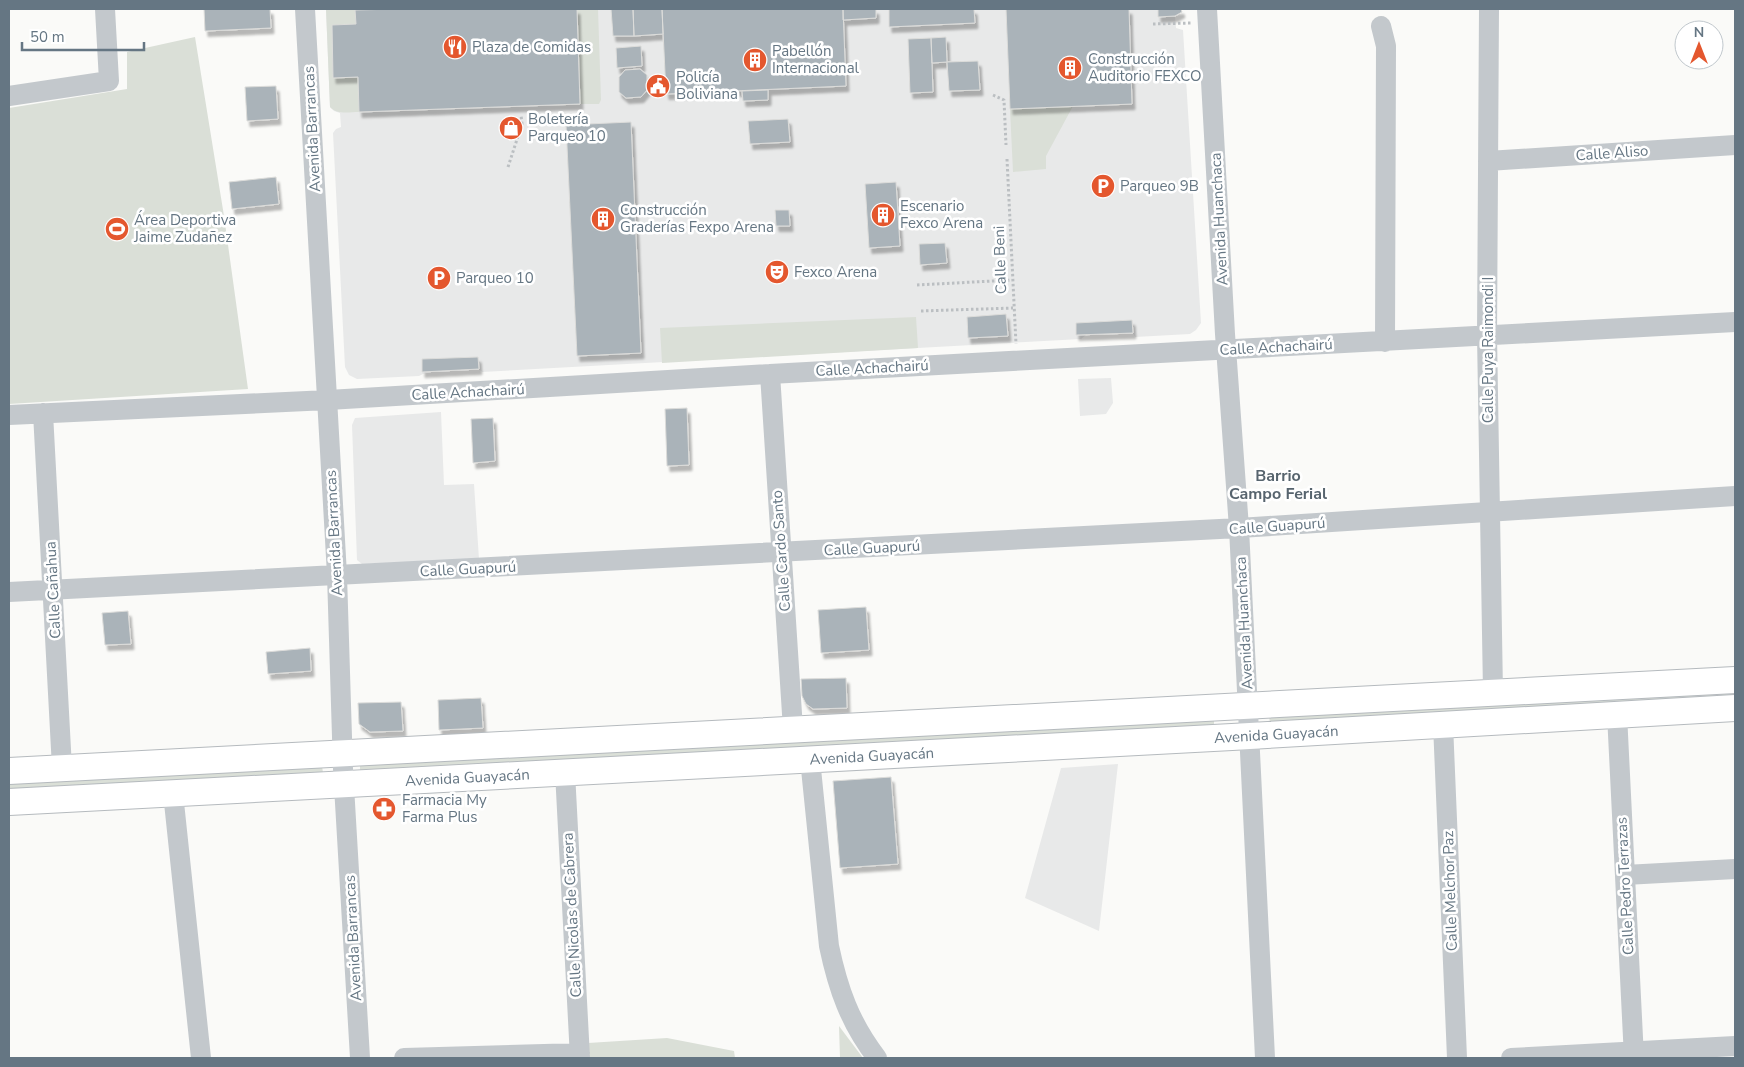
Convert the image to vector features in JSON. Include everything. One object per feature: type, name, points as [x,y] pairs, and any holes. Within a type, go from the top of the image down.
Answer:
[{"type":"main road","name":"Avenida Guayacán","points":[[9,771],[1735,680]]},
{"type":"main road","name":"Avenida Guayacán","points":[[9,802],[1250,736],[1735,708]]},
{"type":"street","points":[[9,96],[109,81],[105,9]]},
{"type":"street","name":"Avenida Barrancas","points":[[305,9],[337,575],[343,784],[360,1058]]},
{"type":"street","name":"Avenida Huanchaca","points":[[1207,9],[1249,706],[1265,1058]]},
{"type":"street","name":"Calle Puya Raimondi I","points":[[1489,9],[1487,335],[1493,692]]},
{"type":"street","points":[[1381,26],[1386,46],[1385,342]]},
{"type":"street","name":"Calle Aliso","points":[[1488,160],[1735,145]]},
{"type":"street","name":"Calle Achachairú","points":[[9,415],[328,400],[1017,360],[1735,322]]},
{"type":"street","name":"Calle Cardo Santo","points":[[770,374],[792,729]]},
{"type":"street","name":"Calle Cañahua","points":[[44,413],[62,768]]},
{"type":"street","name":"Calle Guapurú","points":[[9,592],[1239,528],[1735,496]]},
{"type":"street","name":"Calle Pedro Terrazas","points":[[1617,714],[1634,1055]]},
{"type":"street","name":"Calle Melchor Paz","points":[[1443,724],[1457,1058]]},
{"type":"street","points":[[810,759],[829,946],[835,975],[845,1004],[857,1028],[877,1058]]},
{"type":"street","name":"Calle Nicolas de Cabrera","points":[[565,772],[580,1056]]},
{"type":"street","points":[[173,793],[202,1058]]},
{"type":"street","points":[[1625,875],[1735,869]]},
{"type":"street","points":[[1511,1058],[1634,1055],[1735,1046]]},
{"type":"street","points":[[404,1058],[580,1056]]},
{"type":"path","points":[[1153,24],[1176,23]]},
{"type":"path","points":[[993,94],[1004,100],[1006,145]]},
{"type":"path","points":[[508,167],[522,124],[521,115]]},
{"type":"path","name":"Calle Beni","points":[[1007,159],[1017,360]]},
{"type":"path","points":[[917,285],[1012,280]]},
{"type":"path","points":[[920,311],[1013,308]]},
{"type":"shaded area","points":[[326,9],[1181,9],[1182,12],[1175,16],[1176,28],[1183,30],[1201,323],[1190,334],[1135,337],[1133,333],[1086,329],[1086,335],[1081,339],[482,372],[479,369],[478,363],[427,372],[419,376],[357,379],[349,375],[345,367],[333,133],[341,127],[340,113],[330,107]]},
{"type":"shaded area","points":[[326,9],[355,9],[356,24],[332,26],[333,78],[358,77],[359,112],[340,112],[330,107]]},
{"type":"shaded area","points":[[577,9],[598,9],[601,100],[599,104],[580,104]]},
{"type":"shaded area","name":"Área Deportiva Jaime Zudañez","points":[[195,37],[224,216],[248,389],[9,404],[9,108],[127,89],[127,52]]},
{"type":"shaded area","points":[[1073,106],[1046,156],[1046,169],[1013,172],[1010,109]]},
{"type":"shaded area","points":[[916,317],[918,348],[662,363],[660,328]]},
{"type":"shaded area","points":[[1111,378],[1113,403],[1106,414],[1080,416],[1078,379]]},
{"type":"shaded area","points":[[441,412],[444,485],[474,484],[479,559],[362,564],[357,560],[352,425],[355,418]]},
{"type":"shaded area","points":[[1735,689],[1735,696],[1270,723],[1269,716]]},
{"type":"shaded area","points":[[1214,720],[1214,727],[360,773],[360,765]]},
{"type":"shaded area","points":[[1118,764],[1099,931],[1025,898],[1061,768]]},
{"type":"shaded area","points":[[322,766],[323,773],[9,790],[9,783]]},
{"type":"shaded area","points":[[839,1026],[863,1058],[840,1058]]},
{"type":"shaded area","points":[[667,1038],[734,1051],[735,1058],[589,1058],[588,1043]]},
{"type":"building","points":[[204,9],[270,9],[271,28],[205,31]]},
{"type":"building","name":"Plaza de Comidas","points":[[577,9],[580,104],[359,112],[358,77],[333,78],[332,25],[356,24],[355,10]]},
{"type":"building","points":[[611,9],[633,9],[634,36],[613,36]]},
{"type":"building","points":[[633,9],[662,9],[663,34],[634,36]]},
{"type":"building","name":"Pabellón Internacional","points":[[662,9],[843,9],[846,86],[666,94]]},
{"type":"building","points":[[843,9],[876,9],[876,18],[843,20]]},
{"type":"building","points":[[889,9],[974,9],[975,23],[889,27]]},
{"type":"building","name":"Construcción Auditorio FEXCO","points":[[1006,9],[1129,9],[1132,104],[1010,109]]},
{"type":"building","points":[[1158,9],[1181,9],[1182,12],[1175,16],[1158,17]]},
{"type":"building","points":[[946,37],[947,62],[932,63],[931,38]]},
{"type":"building","points":[[931,38],[933,92],[910,93],[908,39]]},
{"type":"building","points":[[641,46],[642,66],[617,68],[616,48]]},
{"type":"building","points":[[978,61],[980,90],[949,91],[947,62]]},
{"type":"building","points":[[640,69],[647,75],[647,90],[641,97],[626,98],[619,92],[619,77],[625,70]]},
{"type":"building","points":[[276,86],[278,119],[247,121],[245,87]]},
{"type":"building","points":[[768,90],[768,100],[743,101],[742,91]]},
{"type":"building","points":[[788,119],[790,142],[750,144],[748,121]]},
{"type":"building","name":"Construcción Graderías Fexpo Arena","points":[[631,122],[641,353],[577,356],[566,125]]},
{"type":"building","points":[[276,177],[279,204],[232,209],[229,182]]},
{"type":"building","name":"Escenario Fexco Arena","points":[[896,182],[900,246],[869,248],[865,184]]},
{"type":"building","points":[[775,210],[789,210],[790,226],[776,226]]},
{"type":"building","points":[[945,243],[947,263],[920,265],[919,244]]},
{"type":"building","points":[[1006,314],[1008,336],[968,338],[967,317]]},
{"type":"building","points":[[1132,320],[1133,333],[1076,335],[1076,323]]},
{"type":"building","points":[[478,357],[479,369],[422,372],[422,359]]},
{"type":"building","points":[[687,408],[689,465],[667,466],[665,409]]},
{"type":"building","points":[[493,418],[495,461],[473,463],[471,419]]},
{"type":"building","points":[[866,607],[869,650],[821,653],[818,610]]},
{"type":"building","points":[[128,611],[131,644],[105,645],[102,613]]},
{"type":"building","points":[[310,648],[311,671],[268,674],[266,652]]},
{"type":"building","points":[[846,678],[847,708],[813,709],[806,704],[802,696],[801,679]]},
{"type":"building","points":[[481,698],[483,728],[439,730],[438,700]]},
{"type":"building","points":[[401,702],[403,731],[370,732],[359,724],[358,703]]},
{"type":"building","points":[[891,777],[898,864],[840,868],[833,781]]},
{"type":"place","name":"Plaza de Comidas","points":[[455,47]]},
{"type":"place","name":"Pabellón Internacional","points":[[755,60]]},
{"type":"place","name":"Construcción Auditorio FEXCO","points":[[1070,68]]},
{"type":"place","name":"Policía Boliviana","points":[[658,86]]},
{"type":"place","name":"Boletería Parqueo 10","points":[[511,128]]},
{"type":"place","name":"Parqueo 9B","points":[[1103,186]]},
{"type":"place","name":"Escenario Fexco Arena","points":[[883,215]]},
{"type":"place","name":"Construcción Graderías Fexpo Arena","points":[[603,219]]},
{"type":"place","name":"Área Deportiva Jaime Zudañez","points":[[117,229]]},
{"type":"place","name":"Fexco Arena","points":[[777,272]]},
{"type":"place","name":"Parqueo 10","points":[[439,278]]},
{"type":"place","name":"Farmacia My Farma Plus","points":[[384,809]]},
{"type":"district","name":"Barrio Campo Ferial","points":[[1278,484]]}]
